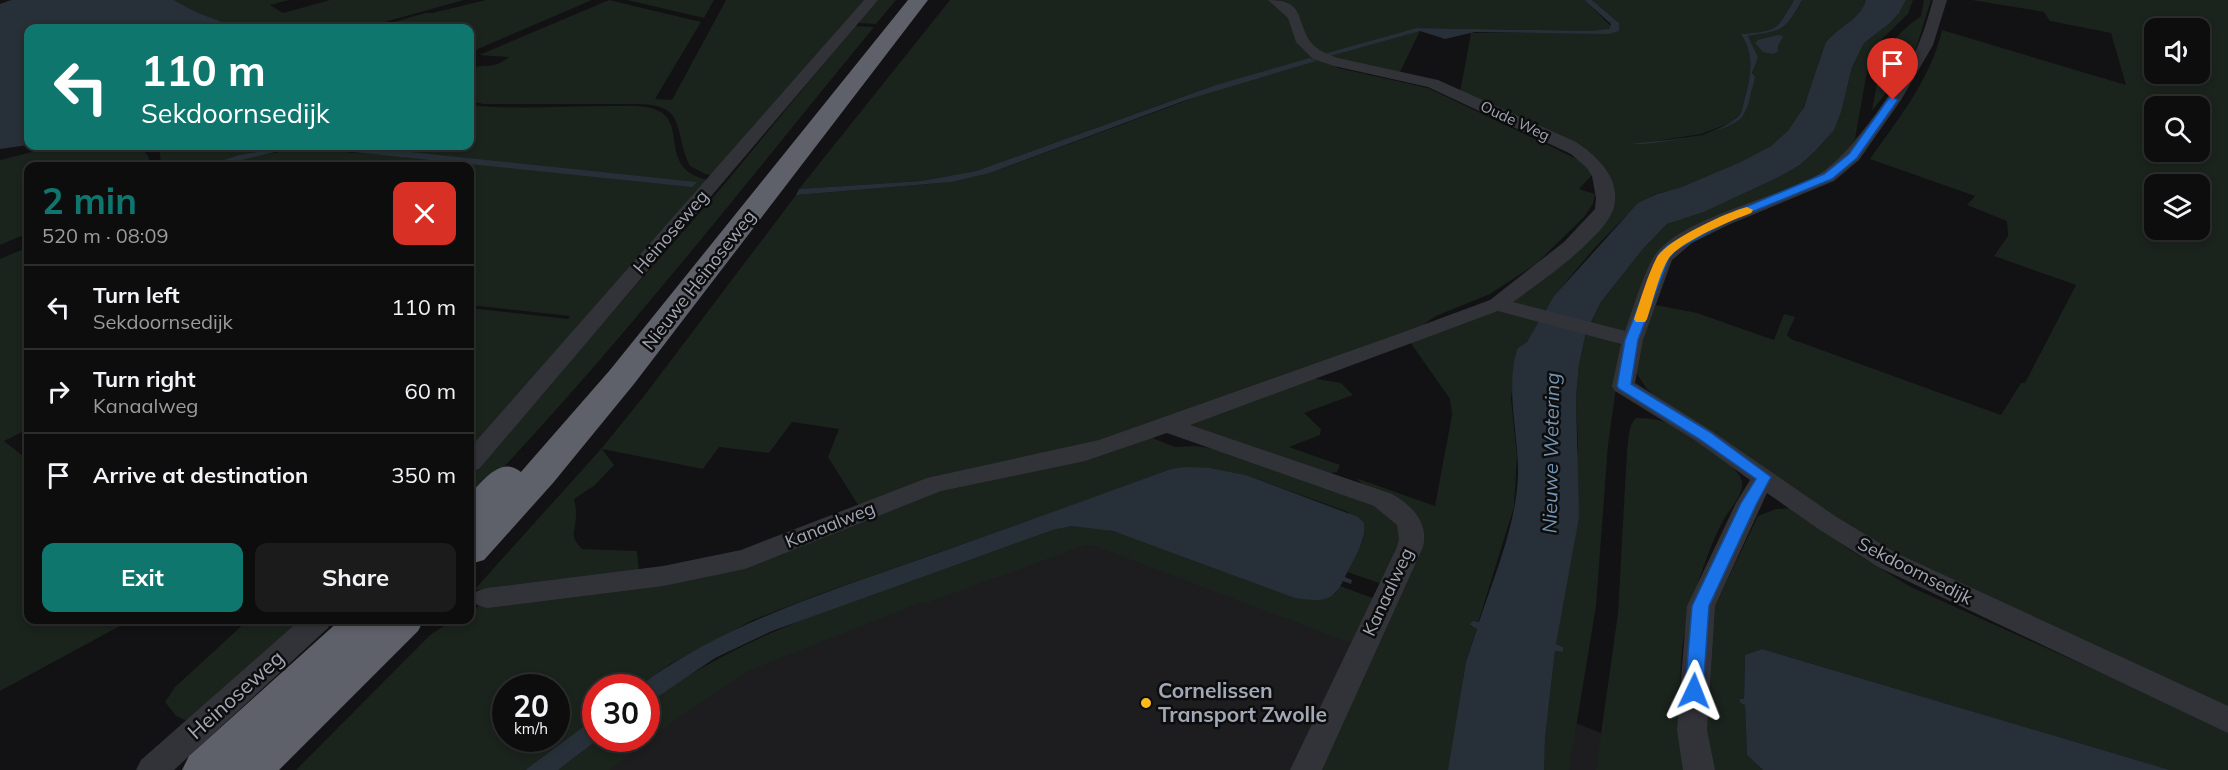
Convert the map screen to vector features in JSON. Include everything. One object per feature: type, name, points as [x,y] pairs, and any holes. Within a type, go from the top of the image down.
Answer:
[{"type":"highway","name":"Nieuwe Heinoseweg","points":[[474,512],[583,392],[902,0]]},
{"type":"highway","name":"Nieuwe Heinoseweg","points":[[474,546],[540,474],[622,377],[918,0]]},
{"type":"highway","points":[[205,770],[362,624]]},
{"type":"highway","points":[[248,770],[399,624]]},
{"type":"street","name":"Heinoseweg","points":[[474,458],[871,0]]},
{"type":"street","name":"Oude Weg","points":[[1275,0],[1294,16],[1303,42],[1318,56],[1343,64],[1433,83],[1570,146],[1599,169],[1605,202],[1598,218],[1507,307]]},
{"type":"street","points":[[1507,307],[1622,337],[1663,257],[1672,248],[1721,221],[1828,177],[1853,156],[1893,100],[1926,45],[1940,0]]},
{"type":"street","name":"Kanaalweg","points":[[487,598],[663,576],[745,559],[894,498],[936,484],[1085,453],[1507,307]]},
{"type":"street","name":"Sekdoornsedijk","points":[[1622,337],[1625,380],[1826,522],[1887,561],[2228,720]]},
{"type":"street","name":"Kanaalweg","points":[[1167,424],[1383,500],[1400,510],[1410,524],[1412,540],[1410,547],[1306,770]]},
{"type":"street","points":[[1699,770],[1692,730],[1701,606],[1749,503],[1764,477]]},
{"type":"street","name":"Heinoseweg","points":[[152,770],[314,624]]},
{"type":"shaded area","points":[[174,0],[289,0],[270,5],[283,13],[330,0],[464,0],[377,24],[228,24],[196,12]]},
{"type":"shaded area","points":[[486,0],[592,0],[474,51],[474,24],[388,24]]},
{"type":"shaded area","points":[[609,0],[701,22],[655,99],[672,100],[726,0],[864,0],[712,175],[690,166],[676,123],[665,109],[639,104],[483,104],[474,102],[474,68],[498,64],[509,57],[479,55]]},
{"type":"shaded area","points":[[627,0],[714,0],[704,18]]},
{"type":"shaded area","points":[[876,0],[896,0],[876,24],[856,23]]},
{"type":"shaded area","points":[[950,0],[1269,0],[1288,16],[1297,40],[1338,68],[1428,88],[1581,161],[1593,174],[1579,189],[1595,194],[1593,204],[1584,217],[1536,264],[1490,294],[1436,316],[1407,336],[1130,436],[860,508],[828,457],[839,429],[792,422],[769,453],[719,447],[703,469],[602,449],[614,465],[595,485],[574,499],[575,540],[582,549],[637,551],[639,572],[494,592],[475,589],[601,449],[644,396],[796,195],[952,182],[990,173],[1183,102],[1216,85],[976,171],[921,181],[799,189]]},
{"type":"shaded area","points":[[1278,0],[1584,0],[1611,26],[1607,30],[1591,31],[1417,28],[1420,31],[1400,72],[1338,61],[1313,49],[1291,10]]},
{"type":"shaded area","points":[[1592,0],[1794,0],[1775,28],[1742,34],[1750,54],[1749,82],[1741,113],[1730,123],[1701,134],[1631,145],[1703,135],[1738,120],[1752,92],[1753,63],[1758,57],[1748,36],[1781,28],[1790,20],[1802,0],[1866,0],[1859,13],[1825,44],[1802,110],[1791,128],[1781,138],[1726,170],[1683,187],[1656,194],[1644,201],[1595,248],[1544,313],[1511,303],[1604,215],[1601,167],[1460,92],[1471,33],[1613,33],[1619,23]]},
{"type":"shaded area","points":[[1906,0],[1913,0],[1908,14],[1883,38],[1873,54],[1866,77],[1855,139],[1834,167],[1802,184],[1683,232],[1628,331],[1590,326],[1601,302],[1642,250],[1667,224],[1704,212],[1779,177],[1800,165],[1814,152],[1842,109],[1852,67],[1864,43],[1890,23]]},
{"type":"shaded area","points":[[1924,0],[1931,0],[1913,58],[1872,111],[1880,68],[1889,47],[1907,27],[1921,16]]},
{"type":"shaded area","points":[[1972,0],[2228,0],[2228,712],[1898,558],[1678,415],[1647,389],[1635,371],[1642,336],[1656,305],[1697,313],[1774,340],[1784,314],[1795,317],[1787,335],[1791,339],[2001,415],[2021,383],[2025,383],[2076,285],[1994,256],[2008,236],[2007,221],[1967,205],[1975,196],[1870,159],[1922,82],[1942,30],[2126,85],[2111,33],[2050,21],[2044,12]]},
{"type":"shaded area","points":[[855,26],[874,27],[626,329],[474,499],[474,470],[722,187]]},
{"type":"shaded area","points":[[474,105],[521,108],[641,106],[659,111],[667,118],[683,167],[708,180],[474,447],[474,308],[568,319],[570,316],[474,305],[474,164],[571,174],[696,182],[373,150],[474,150]]},
{"type":"shaded area","points":[[40,150],[143,150],[150,162],[24,162],[24,235],[0,245],[0,160]]},
{"type":"shaded area","points":[[157,150],[268,150],[217,162],[161,162],[160,153]]},
{"type":"shaded area","points":[[293,150],[386,155],[454,162],[232,162]]},
{"type":"shaded area","points":[[24,249],[24,431],[4,441],[24,457],[24,624],[124,624],[0,691],[0,259]]},
{"type":"shaded area","points":[[1502,309],[1542,319],[1527,342],[1516,352],[1511,399],[1517,456],[1514,507],[1478,623],[1472,621],[1470,626],[1477,628],[1466,662],[1448,770],[1314,770],[1420,541],[1356,478],[1435,506],[1452,415],[1450,399],[1410,342]]},
{"type":"shaded area","points":[[1586,333],[1612,339],[1622,346],[1608,445],[1596,606],[1569,770],[1544,770],[1545,738],[1555,651],[1563,652],[1563,647],[1556,644],[1578,446],[1576,398],[1579,364]]},
{"type":"shaded area","points":[[1305,377],[1341,383],[1353,395],[1304,413],[1321,429],[1320,435],[1289,447],[1340,465],[1337,472],[1326,474],[1188,426],[1188,421]]},
{"type":"shaded area","points":[[1636,418],[1664,422],[1686,432],[1721,457],[1739,474],[1742,481],[1741,492],[1719,529],[1702,571],[1684,637],[1681,688],[1689,770],[1596,770],[1618,613],[1627,450],[1630,428]]},
{"type":"shaded area","points":[[1147,436],[1175,447],[1197,446],[1241,454],[1380,504],[1404,531],[1385,585],[1347,572],[1363,540],[1348,512],[1246,475],[1210,468],[1171,469],[753,620],[670,664],[656,674],[582,674],[582,728],[570,737],[570,674],[492,674],[492,752],[549,752],[525,770],[296,770],[430,635],[447,624],[474,624],[474,609],[479,606],[656,581],[902,500]]},
{"type":"shaded area","points":[[1793,508],[1850,550],[1911,587],[2228,730],[2228,770],[2170,770],[1762,649],[1745,655],[1744,700],[1740,699],[1740,703],[1745,705],[1747,755],[1763,770],[1711,770],[1705,732],[1709,618],[1758,516],[1776,509]]},
{"type":"shaded area","points":[[1072,526],[1101,528],[1335,594],[1340,586],[1378,600],[1353,644],[1092,545],[1086,545],[926,603],[922,602],[748,671],[660,732],[660,695],[704,666],[734,650],[796,622],[1053,530]]},
{"type":"shaded area","points":[[1087,535],[1669,759],[1706,770],[595,770],[624,752],[660,752],[660,726],[719,677]]},
{"type":"shaded area","points":[[244,624],[305,624],[250,675],[187,721],[176,716],[165,702],[175,687]]},
{"type":"shaded area","points":[[582,752],[633,752],[610,770],[558,770]]},
{"type":"water","points":[[11,0],[174,0],[196,12],[228,24],[24,24],[24,146],[0,149],[0,4]]},
{"type":"water","points":[[1584,0],[1592,0],[1619,23],[1619,31],[1609,34],[1475,32],[1445,39],[1420,31],[1330,56],[1324,54],[1417,28],[1591,31],[1609,29],[1611,24]]},
{"type":"water","points":[[1794,0],[1802,0],[1790,19],[1781,28],[1748,36],[1758,57],[1752,73],[1755,77],[1747,108],[1735,123],[1722,128],[1706,133],[1731,122],[1741,113],[1749,82],[1750,63],[1746,43],[1741,34],[1775,28]]},
{"type":"water","name":"Nieuwe Wetering","points":[[1866,0],[1906,0],[1890,23],[1864,43],[1852,67],[1842,109],[1834,130],[1800,165],[1779,177],[1704,212],[1667,224],[1642,250],[1601,302],[1586,333],[1579,364],[1576,398],[1579,517],[1556,644],[1563,647],[1563,652],[1555,651],[1545,738],[1544,770],[1448,770],[1466,662],[1477,629],[1470,625],[1472,621],[1479,622],[1509,532],[1516,495],[1518,460],[1512,381],[1517,349],[1527,342],[1554,296],[1638,203],[1741,162],[1771,146],[1788,131],[1804,107],[1825,44],[1859,13]]},
{"type":"water","points":[[1783,36],[1778,51],[1774,54],[1763,52],[1755,43],[1758,40]]},
{"type":"water","points":[[1310,58],[1316,61],[1189,99],[990,173],[952,182],[796,195],[799,189],[921,181],[976,171],[1216,85]]},
{"type":"water","points":[[1689,137],[1654,143],[1630,144],[1674,139]]},
{"type":"water","points":[[268,150],[333,150],[279,151],[234,162],[217,162]]},
{"type":"water","points":[[333,150],[391,150],[697,182],[692,187],[474,165],[474,162],[449,162]]},
{"type":"water","points":[[1210,468],[1246,475],[1358,517],[1364,523],[1364,530],[1361,544],[1345,577],[1352,580],[1351,584],[1343,581],[1334,594],[1324,599],[1295,598],[1113,531],[1072,526],[1053,530],[772,631],[715,658],[660,695],[660,674],[657,674],[704,646],[773,613],[845,585],[1171,469]]},
{"type":"water","points":[[1762,649],[2170,770],[1763,770],[1747,755],[1745,705],[1740,703],[1740,699],[1744,699],[1745,655]]},
{"type":"water","points":[[582,728],[582,752],[558,770],[525,770],[549,752],[570,752],[570,737]]},
{"type":"slow traffic","points":[[1640,319],[1663,257],[1685,239],[1747,210]]},
{"type":"place","name":"Cornelissen Transport Zwolle","points":[[1146,703]]},
{"type":"route","points":[[1694,691],[1701,606],[1749,503],[1764,477],[1704,436],[1623,386],[1632,340],[1663,257],[1672,248],[1721,221],[1828,177],[1853,156],[1893,100]]}]
